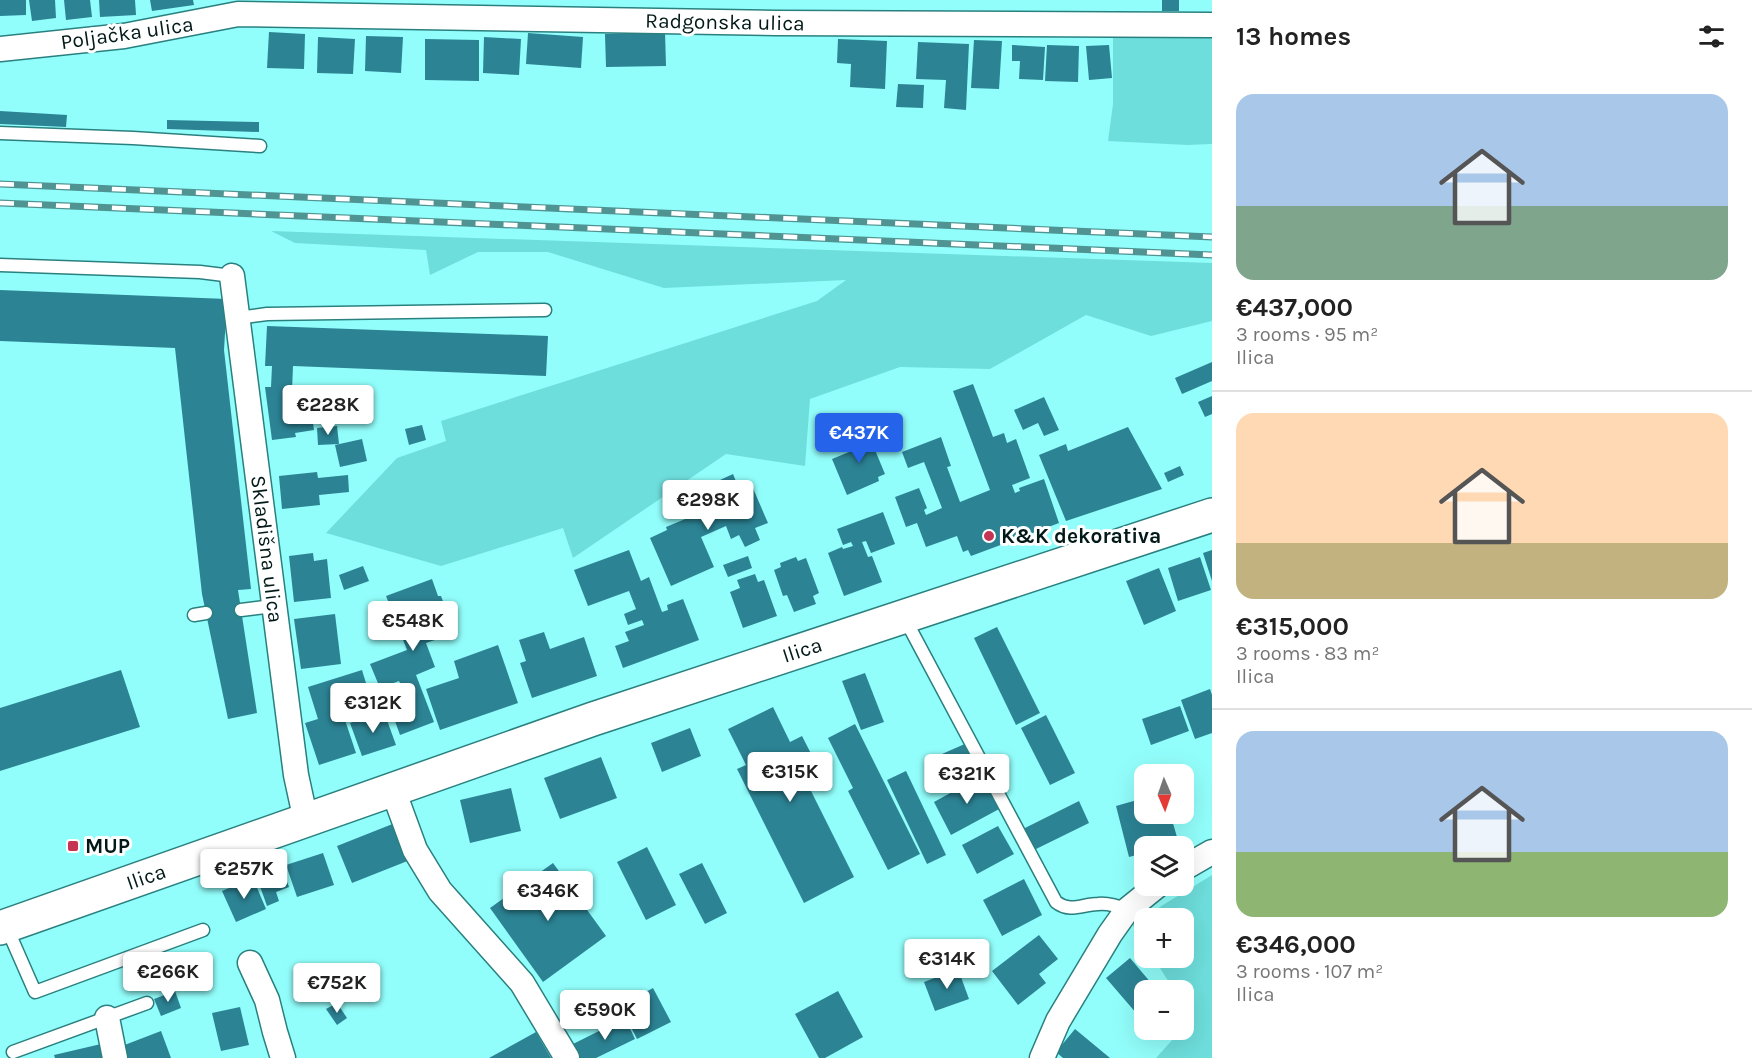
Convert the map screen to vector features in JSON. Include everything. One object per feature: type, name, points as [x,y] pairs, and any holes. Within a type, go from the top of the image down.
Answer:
[{"type":"main road","name":"Ilica","points":[[3,926],[593,719],[1212,515]]},
{"type":"street","name":"Radgonska ulica","points":[[240,7],[788,23],[1212,25]]},
{"type":"street","name":"Poljačka ulica","points":[[0,49],[124,36],[240,7]]},
{"type":"street","name":"Skladišna ulica","points":[[232,276],[273,606],[297,775],[306,821]]},
{"type":"street","points":[[393,790],[415,850],[440,891],[522,983],[567,1058]]},
{"type":"street","points":[[1194,862],[1212,852]]},
{"type":"street","points":[[1042,1058],[1058,1021],[1095,957],[1127,910],[1144,896]]},
{"type":"street","points":[[250,963],[267,1000],[283,1058]]},
{"type":"street","points":[[107,1018],[116,1058]]},
{"type":"lane","points":[[0,133],[260,146]]},
{"type":"lane","points":[[0,265],[200,272],[232,276]]},
{"type":"lane","points":[[237,318],[267,314],[544,310]]},
{"type":"lane","points":[[241,610],[273,606]]},
{"type":"lane","points":[[904,616],[1056,902],[1070,908],[1108,904],[1127,910]]},
{"type":"lane","points":[[3,926],[35,992],[203,930]]},
{"type":"lane","points":[[13,1052],[147,1003]]},
{"type":"shaded area","points":[[1113,37],[1212,38],[1212,144],[1108,141],[1113,104]]},
{"type":"shaded area","points":[[271,231],[1212,263],[1212,321],[1151,336],[1086,315],[990,369],[900,367],[810,399],[805,466],[726,454],[573,558],[563,528],[441,566],[326,533],[397,458],[446,441],[441,421],[817,301],[846,280],[664,288],[548,252],[478,252],[430,275],[426,250],[295,243]]},
{"type":"shaded area","points":[[1212,875],[1212,1058],[1156,1058],[1172,1040],[1194,1040],[1194,980],[1168,980],[1160,968],[1194,968],[1194,908],[1158,908],[1178,896],[1194,896],[1194,886]]},
{"type":"building","points":[[0,0],[26,0],[26,15],[0,16]]},
{"type":"building","points":[[29,0],[55,0],[56,18],[32,21]]},
{"type":"building","points":[[64,0],[90,0],[92,17],[66,20]]},
{"type":"building","points":[[99,0],[135,0],[136,15],[100,17]]},
{"type":"building","points":[[150,0],[193,0],[194,5],[152,11]]},
{"type":"building","points":[[1162,0],[1179,0],[1179,11],[1162,11]]},
{"type":"building","points":[[269,32],[305,34],[304,69],[267,68]]},
{"type":"building","points":[[665,32],[666,66],[606,67],[605,34]]},
{"type":"building","points":[[528,33],[583,37],[581,68],[526,64]]},
{"type":"building","points":[[366,36],[403,37],[401,73],[365,71]]},
{"type":"building","points":[[318,37],[355,39],[353,74],[317,73]]},
{"type":"building","points":[[484,37],[521,39],[519,75],[483,73]]},
{"type":"building","points":[[425,39],[479,40],[479,81],[425,80]]},
{"type":"building","points":[[838,39],[887,41],[885,89],[850,87],[851,64],[837,63]]},
{"type":"building","points":[[974,40],[1002,41],[999,89],[971,88]]},
{"type":"building","points":[[918,42],[969,44],[966,110],[944,108],[946,80],[916,79]]},
{"type":"building","points":[[1012,45],[1045,47],[1043,80],[1019,79],[1020,61],[1012,61]]},
{"type":"building","points":[[1047,45],[1079,46],[1078,82],[1045,81]]},
{"type":"building","points":[[1109,45],[1112,78],[1089,80],[1086,46]]},
{"type":"building","points":[[898,84],[924,85],[923,108],[896,107]]},
{"type":"building","points":[[0,111],[67,115],[66,127],[0,124]]},
{"type":"building","points":[[167,120],[259,122],[259,132],[167,129]]},
{"type":"building","points":[[0,290],[227,299],[224,350],[251,589],[238,590],[257,713],[228,719],[202,594],[175,348],[0,341]]},
{"type":"building","points":[[267,326],[548,336],[546,376],[293,366],[292,391],[308,388],[314,430],[295,433],[296,437],[272,440],[265,387],[271,387],[272,366],[265,366]]},
{"type":"building","points":[[1212,362],[1212,381],[1182,394],[1175,378]]},
{"type":"building","points":[[973,384],[993,437],[1004,433],[1007,443],[1016,439],[1030,478],[1012,485],[1015,493],[1020,491],[1019,488],[1044,479],[1059,523],[971,556],[968,550],[963,552],[957,536],[926,547],[917,523],[906,527],[895,497],[919,488],[927,508],[924,510],[926,515],[942,508],[924,462],[908,468],[902,452],[941,437],[951,466],[947,467],[960,502],[990,490],[953,391]]},
{"type":"building","points":[[1212,396],[1212,414],[1205,417],[1198,402]]},
{"type":"building","points":[[1044,397],[1059,430],[1044,436],[1038,423],[1023,430],[1014,410]]},
{"type":"building","points":[[422,425],[426,440],[409,445],[405,429]]},
{"type":"building","points":[[337,426],[339,444],[318,445],[317,428]]},
{"type":"building","points":[[865,426],[885,474],[878,477],[879,481],[847,495],[832,459],[849,452],[845,442],[860,435],[858,430]]},
{"type":"building","points":[[1128,427],[1162,489],[1066,521],[1039,455],[1066,444],[1068,451]]},
{"type":"building","points":[[362,439],[367,461],[340,467],[335,445]]},
{"type":"building","points":[[1180,466],[1184,475],[1168,482],[1164,473]]},
{"type":"building","points":[[317,472],[318,478],[348,475],[349,492],[319,495],[320,505],[282,509],[279,476]]},
{"type":"building","points":[[733,474],[740,491],[752,486],[768,523],[755,528],[760,540],[745,547],[739,535],[731,539],[726,526],[701,537],[714,567],[671,586],[650,538],[667,530],[666,527],[702,512],[698,503],[713,497],[715,502],[727,497],[720,480]]},
{"type":"building","points":[[883,512],[895,544],[871,553],[866,541],[862,542],[868,557],[872,556],[882,582],[844,596],[828,553],[842,547],[843,549],[853,546],[851,542],[843,545],[837,529]]},
{"type":"building","points":[[629,550],[641,581],[649,577],[662,612],[668,610],[667,605],[683,599],[699,640],[623,668],[615,646],[629,641],[625,632],[644,625],[642,620],[628,625],[624,614],[636,609],[629,591],[588,606],[574,570]]},
{"type":"building","points":[[1212,550],[1212,581],[1203,553]]},
{"type":"building","points":[[313,553],[314,561],[327,559],[331,598],[294,602],[289,556]]},
{"type":"building","points":[[748,556],[752,568],[728,577],[723,565]]},
{"type":"building","points":[[796,557],[798,561],[806,558],[819,593],[813,596],[816,604],[794,612],[787,595],[783,596],[774,570],[781,567],[780,563]]},
{"type":"building","points":[[1200,557],[1211,590],[1178,601],[1168,568]]},
{"type":"building","points":[[363,566],[369,581],[344,590],[339,575]]},
{"type":"building","points":[[1159,568],[1176,611],[1144,625],[1126,581]]},
{"type":"building","points":[[755,574],[758,582],[764,580],[777,616],[743,628],[730,592],[740,588],[737,580]]},
{"type":"building","points":[[432,579],[455,633],[426,643],[435,667],[416,675],[434,722],[400,735],[386,696],[403,689],[399,681],[380,688],[370,664],[407,650],[386,596]]},
{"type":"building","points":[[335,614],[341,664],[301,669],[294,619]]},
{"type":"building","points":[[997,627],[1040,713],[1016,725],[974,638]]},
{"type":"building","points":[[544,632],[550,649],[584,637],[597,676],[532,698],[520,663],[526,661],[519,640]]},
{"type":"building","points":[[498,645],[518,703],[440,730],[426,689],[459,678],[454,661]]},
{"type":"building","points":[[121,670],[140,727],[0,771],[0,708]]},
{"type":"building","points":[[362,670],[369,693],[339,702],[356,753],[319,765],[305,723],[318,719],[308,687]]},
{"type":"building","points":[[865,673],[884,722],[861,730],[842,681]]},
{"type":"building","points":[[1210,689],[1212,733],[1195,739],[1181,700]]},
{"type":"building","points":[[1180,706],[1189,731],[1151,745],[1142,719]]},
{"type":"building","points":[[773,707],[790,742],[802,736],[824,779],[809,787],[854,877],[804,903],[737,769],[746,765],[728,729]]},
{"type":"building","points":[[384,712],[396,745],[362,756],[350,723]]},
{"type":"building","points":[[1046,715],[1075,773],[1050,785],[1021,728]]},
{"type":"building","points":[[855,724],[920,854],[888,870],[848,791],[853,788],[828,738]]},
{"type":"building","points":[[690,728],[701,756],[662,772],[651,743]]},
{"type":"building","points":[[967,743],[980,772],[956,784],[942,754]]},
{"type":"building","points":[[601,757],[617,798],[560,819],[544,778]]},
{"type":"building","points":[[906,771],[946,855],[927,864],[887,780]]},
{"type":"building","points":[[983,775],[1001,808],[951,835],[934,802]]},
{"type":"building","points":[[511,788],[521,831],[470,843],[460,800]]},
{"type":"building","points":[[1079,801],[1089,823],[1034,850],[1023,829]]},
{"type":"building","points":[[1134,801],[1134,824],[1173,824],[1177,836],[1134,836],[1134,856],[1129,857],[1116,806]]},
{"type":"building","points":[[395,823],[410,860],[352,883],[337,846]]},
{"type":"building","points":[[998,826],[1014,854],[977,874],[962,845]]},
{"type":"building","points":[[647,847],[676,905],[646,920],[617,862]]},
{"type":"building","points":[[323,853],[334,885],[297,897],[286,865]]},
{"type":"building","points":[[553,863],[606,936],[543,982],[490,908]]},
{"type":"building","points":[[702,863],[727,913],[705,924],[679,874]]},
{"type":"building","points":[[282,868],[289,887],[276,892],[279,901],[267,906],[257,878]]},
{"type":"building","points":[[253,878],[266,909],[236,922],[222,891]]},
{"type":"building","points":[[1024,879],[1042,915],[1002,936],[983,900]]},
{"type":"building","points":[[1039,935],[1058,959],[1039,974],[1046,983],[1018,1005],[992,971]]},
{"type":"building","points":[[1130,958],[1134,963],[1134,968],[1138,968],[1149,980],[1134,980],[1134,1011],[1106,978]]},
{"type":"building","points":[[958,969],[969,999],[935,1011],[924,982]]},
{"type":"building","points":[[653,988],[671,1022],[637,1039],[620,1006]]},
{"type":"building","points":[[175,991],[181,1008],[161,1016],[154,999]]},
{"type":"building","points":[[838,991],[863,1037],[825,1058],[819,1058],[795,1014]]},
{"type":"building","points":[[337,1003],[347,1018],[337,1025],[326,1009]]},
{"type":"building","points":[[240,1007],[249,1045],[221,1051],[212,1013]]},
{"type":"building","points":[[625,1018],[635,1039],[596,1058],[580,1058],[573,1044]]},
{"type":"building","points":[[1075,1029],[1110,1058],[1063,1058],[1056,1052]]},
{"type":"building","points":[[161,1031],[171,1058],[127,1058],[122,1046]]},
{"type":"building","points":[[536,1032],[551,1058],[489,1058]]},
{"type":"building","points":[[101,1044],[104,1058],[55,1058],[54,1055]]},
{"type":"railway","points":[[0,184],[1212,237]]},
{"type":"railway","points":[[0,203],[1212,255]]},
{"type":"place","name":"K&K dekorativa","points":[[989,536]]},
{"type":"place","name":"MUP","points":[[73,846]]}]
